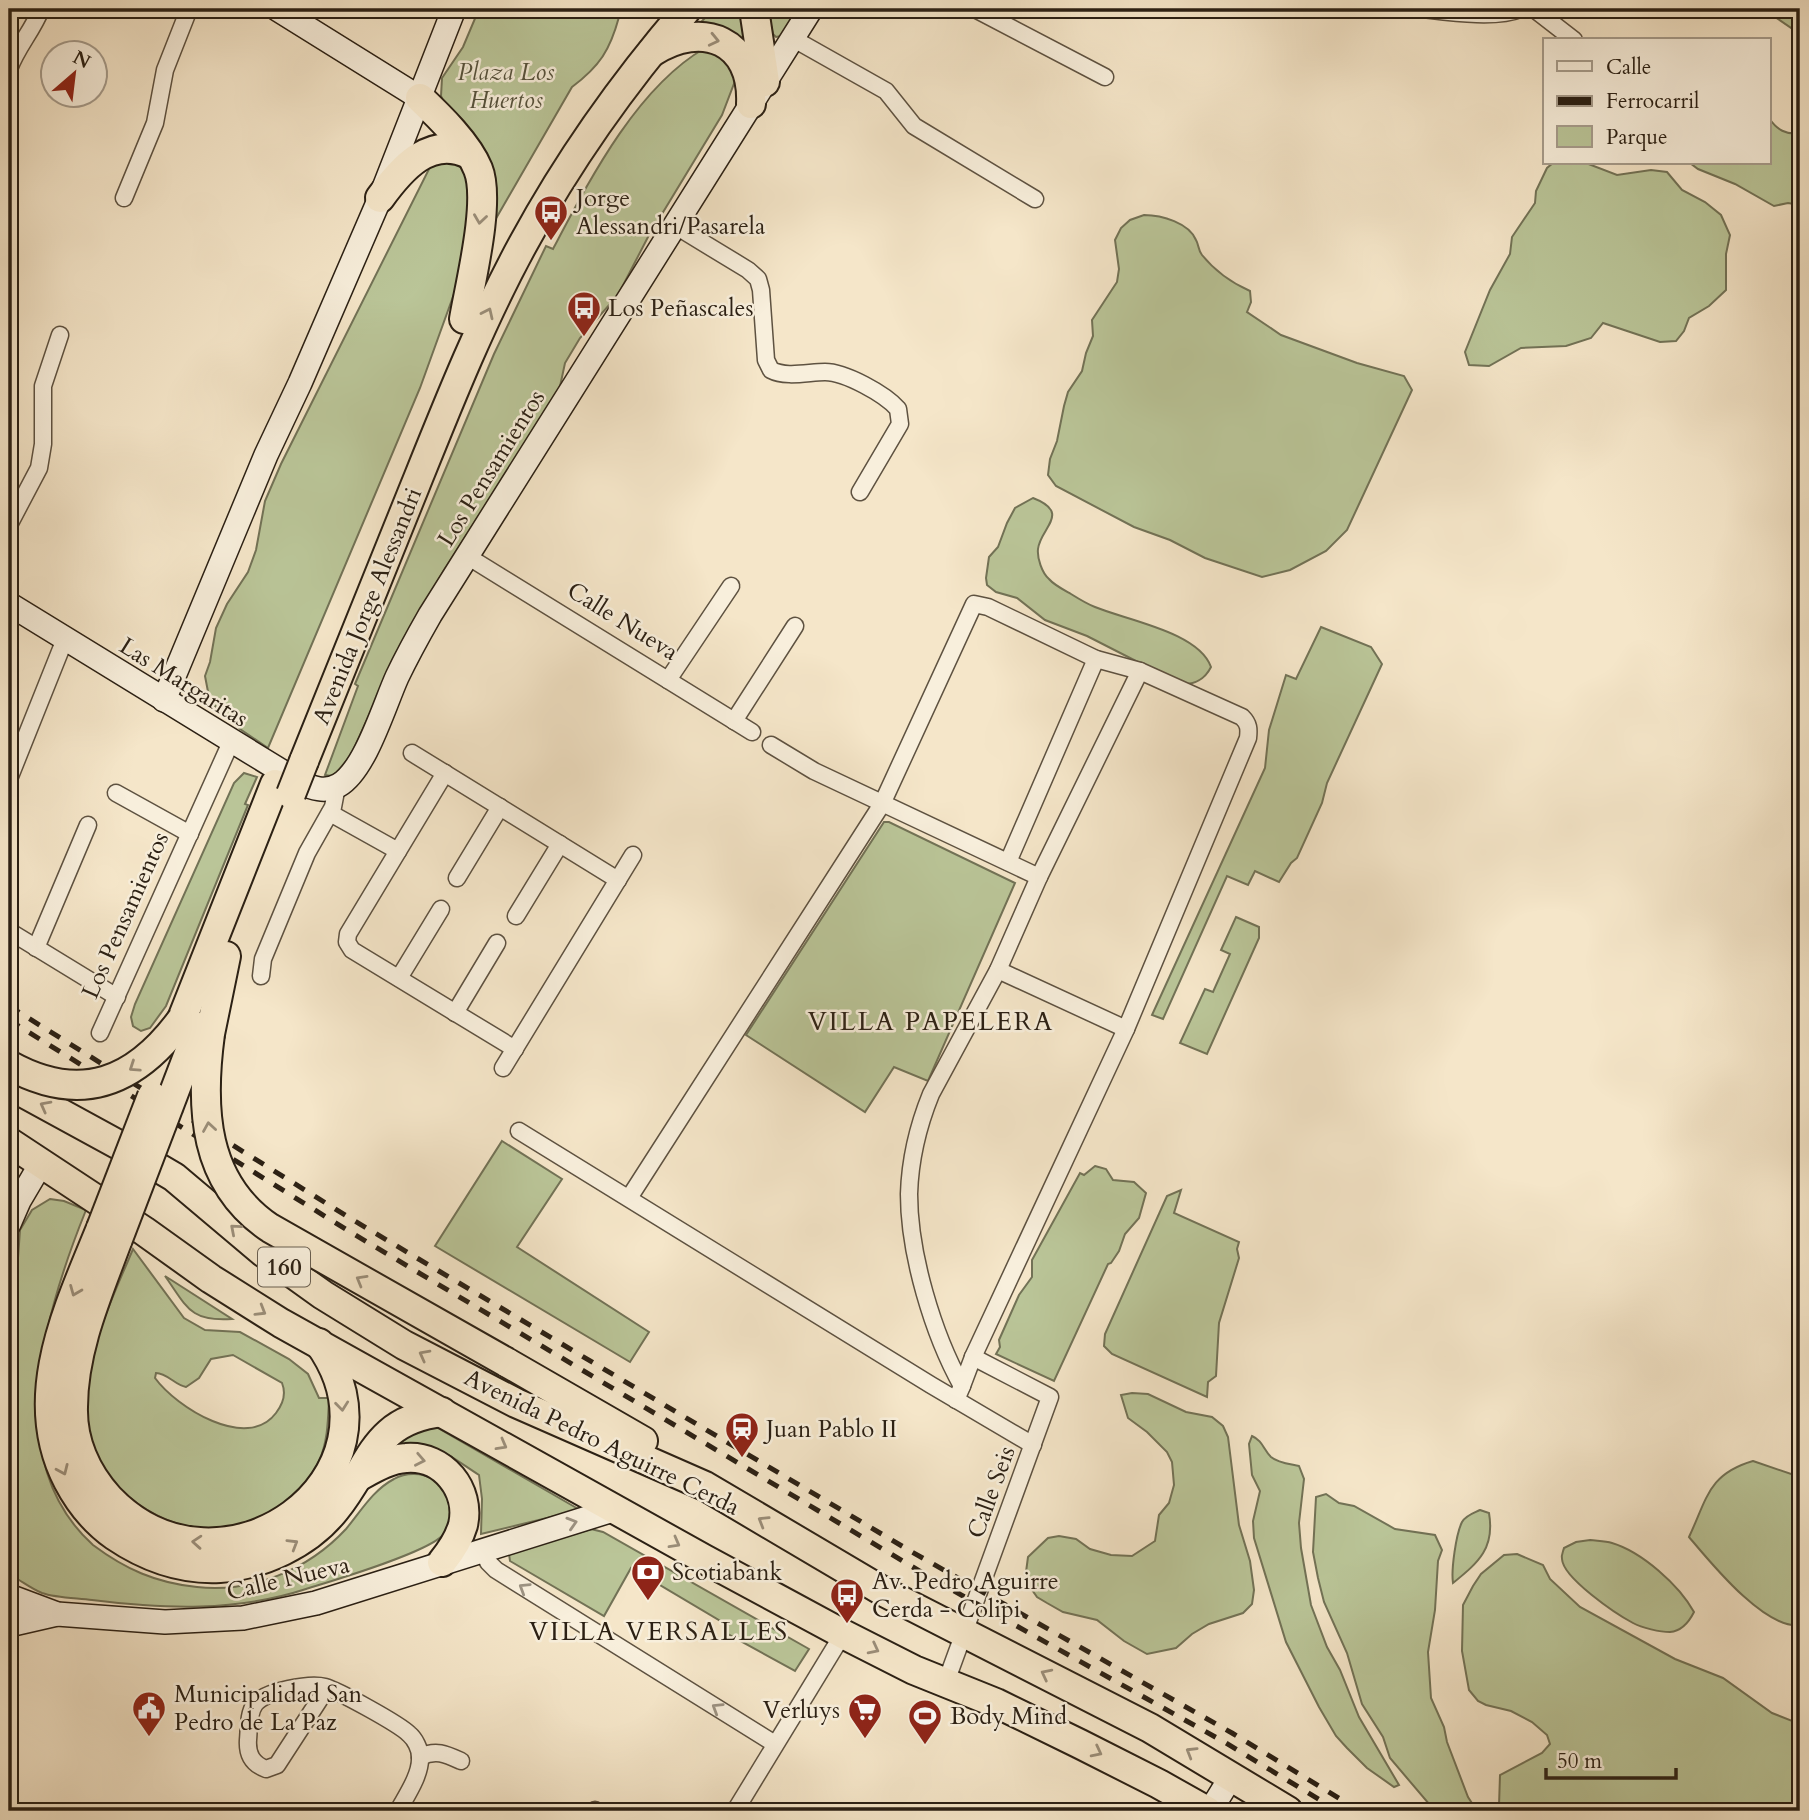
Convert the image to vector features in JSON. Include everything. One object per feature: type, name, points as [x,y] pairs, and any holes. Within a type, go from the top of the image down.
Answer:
[{"type":"highway","name":"Avenida Jorge Alessandri","points":[[197,1027],[283,789],[464,319],[503,240],[552,156],[600,86],[661,9]]},
{"type":"highway","name":"Avenida Jorge Alessandri","points":[[296,756],[498,292],[567,169],[649,53],[687,9]]},
{"type":"highway","points":[[754,9],[758,93]]},
{"type":"highway","points":[[649,53],[682,38],[704,37],[723,41],[731,46],[743,61],[750,82],[758,93]]},
{"type":"highway","points":[[414,94],[452,131],[478,169],[482,193],[464,319]]},
{"type":"highway","points":[[380,198],[410,163],[428,152],[446,148],[469,154]]},
{"type":"highway","name":"Avenida Jorge Alessandri","points":[[109,1233],[226,956],[283,789]]},
{"type":"highway","points":[[9,1065],[33,1078],[61,1086],[75,1087],[104,1082],[119,1077],[139,1064],[160,1045],[197,1027],[208,1129],[221,1174],[244,1208],[270,1228],[653,1447],[705,1486]]},
{"type":"highway","name":"Avenida Pedro Aguirre Cerda","points":[[9,1085],[174,1178],[234,1229],[296,1276],[404,1345],[516,1403],[705,1486],[875,1587],[1140,1723],[1288,1811]]},
{"type":"highway","name":"Avenida Pedro Aguirre Cerda","points":[[9,1142],[144,1231],[211,1279],[442,1412],[843,1634],[914,1670],[1080,1744],[1208,1811]]},
{"type":"highway","points":[[109,1233],[80,1346],[74,1387],[73,1424],[81,1454],[96,1482],[128,1516],[153,1532],[196,1543],[237,1540],[282,1523],[313,1497],[333,1464],[344,1426],[343,1402],[337,1378],[319,1343]]},
{"type":"highway","points":[[109,1233],[61,1331],[51,1377],[49,1404],[52,1439],[73,1490],[98,1523],[127,1544],[162,1560],[201,1567],[233,1566],[284,1550],[312,1532],[334,1511],[372,1452],[391,1431],[415,1417],[442,1412]]},
{"type":"highway","points":[[356,1478],[372,1469],[406,1458],[424,1459],[445,1470],[460,1489],[464,1513],[459,1536],[442,1562]]},
{"type":"main road","points":[[277,9],[414,94]]},
{"type":"main road","points":[[164,700],[266,455],[380,198],[441,9]]},
{"type":"main road","points":[[266,455],[281,405],[414,94],[454,9]]},
{"type":"main road","name":"Los Pensamientos","points":[[337,786],[350,776],[360,763],[411,649],[467,556],[811,9]]},
{"type":"main road","name":"Las Margaritas","points":[[9,604],[231,742],[311,788],[328,789],[337,786]]},
{"type":"main road","points":[[9,1224],[19,1200],[42,1162]]},
{"type":"main road","name":"Calle Nueva","points":[[9,1596],[57,1614],[165,1622],[243,1618],[316,1602],[616,1509]]},
{"type":"main road","name":"Calle Nueva","points":[[9,1625],[57,1614]]},
{"type":"main road","points":[[1208,1811],[1231,1777]]},
{"type":"street","points":[[9,69],[41,9]]},
{"type":"street","points":[[124,198],[155,123],[165,70],[189,9]]},
{"type":"street","points":[[975,9],[1105,77]]},
{"type":"street","points":[[1422,9],[1478,13],[1520,9]]},
{"type":"street","points":[[1534,9],[1571,38]]},
{"type":"street","points":[[792,38],[886,91],[914,126],[1035,200]]},
{"type":"street","points":[[674,225],[748,270],[758,279],[766,360],[771,370],[781,374],[837,373],[890,401],[898,409],[900,424],[860,492]]},
{"type":"street","points":[[9,525],[33,480],[42,455],[43,386],[60,335]]},
{"type":"street","name":"Calle Nueva","points":[[467,556],[752,732]]},
{"type":"street","points":[[668,680],[731,586]]},
{"type":"street","points":[[629,1198],[882,804],[974,604],[988,607],[1096,659],[1140,671],[1242,718],[1247,722],[1248,738],[1126,1029],[973,1357],[959,1393]]},
{"type":"street","points":[[734,721],[795,626]]},
{"type":"street","points":[[9,779],[65,639]]},
{"type":"street","points":[[1008,862],[1096,659]]},
{"type":"street","points":[[959,1393],[924,1289],[912,1225],[910,1174],[923,1114],[931,1094],[998,970],[1039,877],[1140,671]]},
{"type":"street","name":"Los Pensamientos","points":[[100,1033],[231,742]]},
{"type":"street","points":[[771,745],[792,759],[882,804],[1039,877]]},
{"type":"street","points":[[412,753],[618,880]]},
{"type":"street","points":[[445,773],[346,938],[352,950],[514,1049]]},
{"type":"street","name":"Los Pensamientos","points":[[261,976],[263,959],[301,869],[335,802],[337,786]]},
{"type":"street","points":[[116,793],[190,834]]},
{"type":"street","points":[[457,878],[500,807]]},
{"type":"street","points":[[330,813],[398,851]]},
{"type":"street","points":[[36,948],[88,825]]},
{"type":"street","points":[[516,916],[560,844]]},
{"type":"street","points":[[503,1068],[633,855]]},
{"type":"street","points":[[399,978],[442,909]]},
{"type":"street","points":[[9,931],[117,997]]},
{"type":"street","points":[[455,1013],[497,943]]},
{"type":"street","points":[[998,970],[1126,1029]]},
{"type":"street","points":[[519,1131],[959,1393],[1032,1445]]},
{"type":"street","name":"Calle Seis","points":[[946,1682],[1050,1397],[973,1357]]},
{"type":"street","points":[[483,1549],[488,1562],[496,1570],[775,1744]]},
{"type":"street","points":[[734,1811],[843,1634]]},
{"type":"street","points":[[327,1688],[281,1760],[271,1768],[255,1764],[251,1758],[248,1743],[251,1712],[257,1701],[269,1694],[297,1688],[327,1688],[411,1734],[421,1757],[416,1775],[398,1811]]},
{"type":"street","points":[[421,1757],[427,1753],[440,1752],[461,1761]]},
{"type":"green space","name":"Plaza Los Huertos","points":[[479,9],[602,9],[619,17],[603,56],[590,72],[572,87],[494,222],[441,96],[442,78],[463,47]]},
{"type":"green space","points":[[714,9],[745,9],[750,46],[696,27]]},
{"type":"green space","points":[[767,9],[798,9],[781,36],[776,37]]},
{"type":"green space","points":[[1769,9],[1800,9],[1800,34],[1775,17]]},
{"type":"green space","points":[[705,48],[726,53],[735,81],[722,115],[648,237],[618,295],[580,338],[565,363],[559,391],[444,570],[400,647],[351,755],[337,772],[331,776],[325,775],[358,686],[355,684],[494,354],[546,246],[553,249],[599,166],[636,111],[680,65]]},
{"type":"green space","points":[[1770,119],[1782,131],[1800,133],[1800,205],[1788,203],[1774,206],[1735,184],[1691,164],[1770,164]]},
{"type":"green space","points":[[450,157],[474,176],[463,269],[420,388],[268,748],[240,729],[209,697],[205,676],[216,628],[227,604],[248,572],[256,550],[265,501],[281,464],[429,169]]},
{"type":"green space","points":[[1552,164],[1589,164],[1617,175],[1651,170],[1667,172],[1682,190],[1705,202],[1721,215],[1730,235],[1726,254],[1726,290],[1709,306],[1689,318],[1676,341],[1660,342],[1603,323],[1591,338],[1566,346],[1521,348],[1489,366],[1469,365],[1465,352],[1490,290],[1510,254],[1512,237],[1535,203],[1536,191],[1547,168]]},
{"type":"green space","points":[[1144,215],[1167,218],[1187,229],[1212,266],[1250,291],[1251,302],[1247,312],[1281,335],[1357,363],[1404,376],[1412,390],[1347,530],[1326,551],[1290,570],[1262,577],[1205,558],[1170,540],[1134,527],[1056,486],[1048,475],[1068,392],[1082,371],[1093,336],[1092,320],[1117,282],[1119,269],[1115,240],[1121,228],[1130,220]]},
{"type":"green space","points":[[1033,498],[1051,509],[1052,515],[1038,549],[1039,561],[1046,576],[1062,589],[1092,606],[1160,629],[1192,645],[1204,655],[1211,667],[1206,675],[1195,682],[1181,684],[1087,636],[1045,620],[1017,598],[996,592],[987,585],[989,557],[998,547],[1015,508]]},
{"type":"green space","points":[[1321,627],[1371,647],[1382,664],[1327,783],[1322,803],[1297,858],[1279,882],[1255,871],[1248,885],[1227,876],[1163,1019],[1152,1015],[1265,768],[1269,730],[1286,675],[1296,679]]},
{"type":"green space","points":[[244,773],[257,777],[245,804],[248,805],[166,1006],[150,1028],[141,1031],[133,1026],[131,1017],[135,1004],[234,783]]},
{"type":"green space","points":[[884,822],[889,822],[1015,883],[928,1081],[894,1067],[865,1112],[746,1035]]},
{"type":"green space","points":[[1236,917],[1259,927],[1259,938],[1207,1054],[1180,1043],[1205,989],[1213,992],[1230,954],[1221,950]]},
{"type":"green space","points":[[502,1141],[562,1179],[517,1247],[649,1332],[630,1362],[435,1246]]},
{"type":"green space","points":[[1095,1166],[1106,1169],[1113,1180],[1134,1182],[1146,1193],[1139,1218],[1125,1234],[1119,1251],[1108,1264],[1054,1381],[996,1354],[1000,1347],[999,1340],[1019,1295],[1032,1277],[1032,1260],[1080,1173],[1084,1175]]},
{"type":"green space","points":[[1181,1190],[1174,1213],[1239,1242],[1239,1258],[1219,1323],[1216,1376],[1208,1382],[1207,1397],[1112,1354],[1104,1346],[1105,1334],[1167,1196]]},
{"type":"green space","points":[[50,1199],[64,1201],[86,1210],[56,1294],[45,1340],[39,1385],[39,1430],[47,1472],[64,1511],[93,1545],[129,1568],[168,1582],[218,1588],[258,1582],[278,1576],[314,1556],[346,1529],[380,1489],[394,1479],[414,1474],[433,1479],[447,1493],[451,1513],[449,1526],[444,1534],[417,1551],[357,1573],[280,1596],[227,1605],[173,1607],[60,1597],[42,1593],[14,1577],[9,1558],[9,1384],[20,1230],[32,1210]]},
{"type":"green space","points":[[133,1249],[184,1318],[205,1330],[240,1332],[289,1359],[308,1374],[319,1398],[329,1398],[326,1438],[312,1474],[282,1505],[257,1519],[208,1530],[165,1519],[128,1496],[113,1481],[101,1463],[92,1443],[87,1421],[88,1377],[99,1333]],"holes":[[[233,1355],[282,1383],[283,1398],[276,1413],[263,1424],[248,1428],[231,1427],[195,1412],[155,1378],[156,1373],[160,1374],[186,1387],[199,1378],[211,1359]]]},
{"type":"green space","points":[[165,1276],[232,1319],[198,1315],[185,1304]]},
{"type":"green space","points":[[1148,1394],[1186,1412],[1212,1417],[1223,1426],[1228,1437],[1239,1525],[1250,1561],[1254,1590],[1252,1604],[1243,1613],[1209,1624],[1176,1648],[1147,1654],[1124,1641],[1097,1620],[1063,1612],[1037,1597],[1028,1584],[1026,1572],[1028,1557],[1048,1538],[1059,1536],[1076,1539],[1090,1549],[1111,1555],[1132,1556],[1155,1541],[1159,1515],[1169,1503],[1174,1485],[1172,1462],[1167,1452],[1147,1432],[1128,1418],[1121,1395]]},
{"type":"green space","points":[[431,1424],[580,1510],[481,1534],[482,1499],[479,1475],[440,1451],[421,1448],[395,1451],[407,1435]]},
{"type":"green space","points":[[1252,1436],[1274,1459],[1299,1466],[1304,1479],[1299,1523],[1301,1548],[1311,1605],[1359,1717],[1399,1785],[1394,1787],[1367,1768],[1336,1736],[1286,1642],[1254,1538],[1253,1521],[1260,1491],[1252,1475],[1249,1444]]},
{"type":"green space","points":[[1753,1461],[1800,1477],[1800,1625],[1786,1624],[1755,1606],[1725,1578],[1689,1537],[1705,1500],[1718,1481],[1738,1466]]},
{"type":"green space","points":[[1326,1494],[1339,1503],[1354,1506],[1395,1529],[1435,1535],[1442,1550],[1438,1561],[1435,1610],[1428,1652],[1431,1698],[1468,1797],[1477,1811],[1435,1811],[1390,1758],[1383,1737],[1362,1704],[1347,1653],[1324,1602],[1313,1552],[1316,1497]]},
{"type":"green space","points":[[1480,1510],[1489,1513],[1490,1536],[1487,1545],[1477,1561],[1453,1583],[1453,1561],[1462,1522],[1470,1514]]},
{"type":"green space","points":[[591,1529],[603,1532],[809,1649],[795,1671],[724,1632],[727,1625],[631,1568],[604,1616],[510,1561],[509,1554]]},
{"type":"green space","points":[[1590,1540],[1624,1547],[1659,1571],[1679,1591],[1694,1612],[1682,1628],[1670,1632],[1637,1625],[1603,1604],[1580,1585],[1565,1567],[1562,1558],[1564,1548],[1576,1542]]},
{"type":"green space","points":[[1517,1554],[1543,1565],[1550,1579],[1580,1607],[1675,1659],[1723,1678],[1772,1713],[1792,1721],[1800,1716],[1800,1811],[1502,1811],[1499,1806],[1500,1775],[1542,1753],[1550,1744],[1547,1735],[1532,1722],[1511,1711],[1478,1701],[1469,1690],[1462,1651],[1463,1605],[1481,1574],[1504,1555]]},
{"type":"railway","points":[[9,1006],[353,1220],[912,1552],[1232,1733],[1360,1811]]},
{"type":"railway","points":[[9,1020],[347,1230],[938,1582],[1226,1743],[1338,1811]]},
{"type":"place","name":"Jorge Alessandri/Pasarela","points":[[551,242]]},
{"type":"place","name":"Los Peñascales","points":[[584,338]]},
{"type":"place","name":"Juan Pablo II","points":[[742,1459]]},
{"type":"place","name":"Scotiabank","points":[[648,1602]]},
{"type":"place","name":"Av. Pedro Aguirre Cerda - Colipi","points":[[847,1625]]},
{"type":"place","name":"Municipalidad San Pedro de La Paz","points":[[149,1738]]},
{"type":"place","name":"Verluys","points":[[865,1740]]},
{"type":"place","name":"Body Mind","points":[[925,1746]]},
{"type":"district","name":"VILLA PAPELERA","points":[[931,1021]]},
{"type":"district","name":"VILLA VERSALLES","points":[[659,1631]]}]
